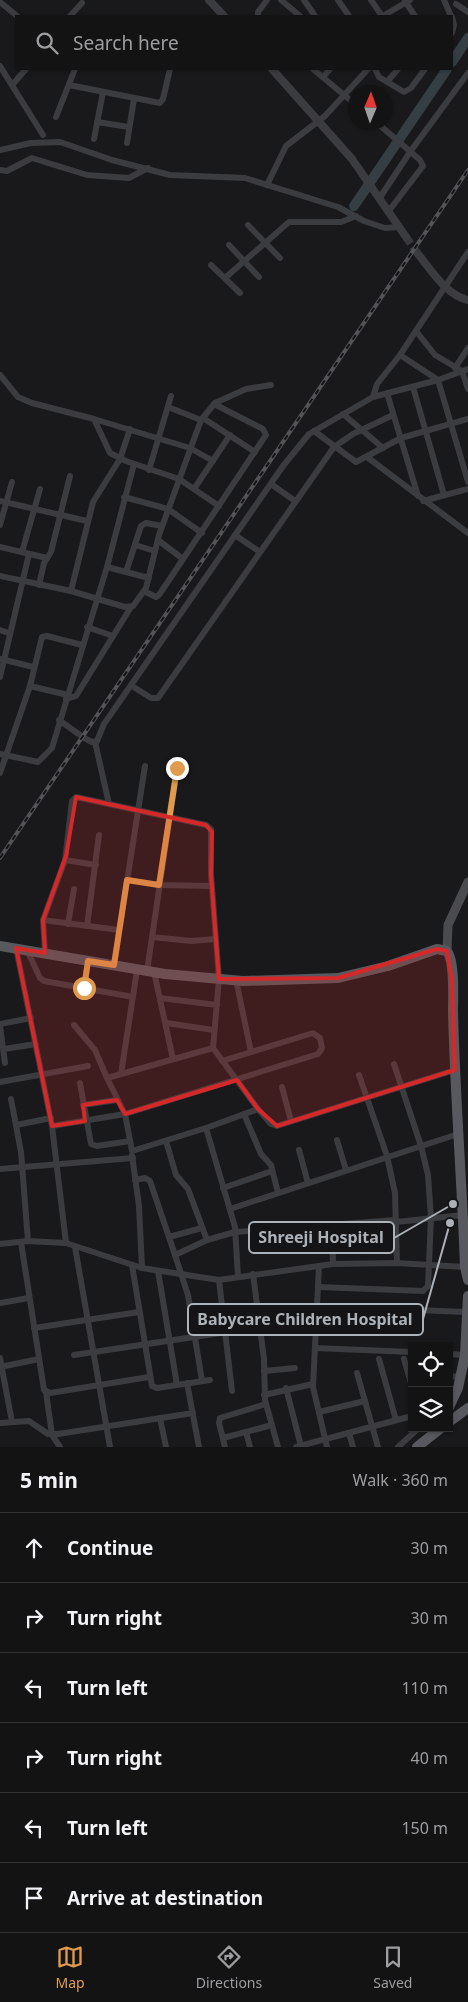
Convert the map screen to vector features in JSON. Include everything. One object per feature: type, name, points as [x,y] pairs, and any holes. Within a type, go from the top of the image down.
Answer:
[{"type":"main road","points":[[468,882],[448,924],[447,951],[450,957],[452,979],[465,1267],[468,1280]]},
{"type":"main road","points":[[0,946],[146,971],[236,980],[338,978],[388,966],[437,949],[447,951]]},
{"type":"main road","points":[[453,1399],[458,1388],[465,1355],[468,1296]]},
{"type":"main road","points":[[453,1419],[468,1408]]},
{"type":"main road","points":[[417,1447],[436,1432]]},
{"type":"street","points":[[209,0],[223,15]]},
{"type":"street","points":[[258,15],[258,12],[267,0]]},
{"type":"street","points":[[281,0],[299,15]]},
{"type":"street","points":[[304,0],[313,15]]},
{"type":"street","points":[[338,0],[348,15]]},
{"type":"street","points":[[371,0],[381,15]]},
{"type":"street","points":[[444,0],[450,15]]},
{"type":"street","points":[[384,15],[406,1],[414,15]]},
{"type":"street","points":[[0,2],[16,15]]},
{"type":"street","points":[[448,9],[457,2],[468,12]]},
{"type":"street","points":[[71,15],[82,3]]},
{"type":"street","points":[[0,66],[43,135]]},
{"type":"street","points":[[12,85],[25,70]]},
{"type":"street","points":[[56,117],[75,70]]},
{"type":"street","points":[[69,85],[157,104],[162,102],[170,70]]},
{"type":"street","points":[[273,70],[325,116],[372,189],[406,237]]},
{"type":"street","points":[[314,70],[348,98]]},
{"type":"street","points":[[323,77],[329,70]]},
{"type":"street","points":[[267,185],[286,146],[325,116],[367,70]]},
{"type":"street","points":[[375,70],[377,75],[399,91],[408,90],[424,70]]},
{"type":"street","points":[[387,82],[397,70]]},
{"type":"street","points":[[379,199],[410,152],[468,73]]},
{"type":"street","points":[[94,139],[103,92]]},
{"type":"street","points":[[127,143],[134,99]]},
{"type":"street","points":[[97,122],[129,127]]},
{"type":"street","points":[[385,130],[422,163],[422,170],[388,212]]},
{"type":"street","points":[[0,150],[31,143],[60,142],[108,159],[175,175],[246,178],[338,206],[385,228],[399,227]]},
{"type":"street","points":[[0,170],[10,170],[32,158],[87,175],[130,178],[148,168]]},
{"type":"street","points":[[224,278],[289,222],[341,222],[356,216]]},
{"type":"street","points":[[248,226],[280,258]]},
{"type":"street","points":[[229,245],[259,277]]},
{"type":"street","points":[[373,397],[377,384],[400,355],[468,252]]},
{"type":"street","points":[[418,254],[446,287],[457,296],[468,300]]},
{"type":"street","points":[[211,265],[240,293]]},
{"type":"street","points":[[416,331],[435,355],[455,368],[465,370]]},
{"type":"street","points":[[455,368],[468,348]]},
{"type":"street","points":[[400,355],[438,380],[468,482]]},
{"type":"street","points":[[109,804],[97,739],[283,466],[314,431],[373,397],[438,380],[465,370]]},
{"type":"street","points":[[465,370],[468,389]]},
{"type":"street","points":[[4,379],[18,396],[32,403],[130,429],[190,448],[213,461]]},
{"type":"street","points":[[30,686],[67,697],[76,696],[131,607],[144,591],[162,526],[202,419],[214,404],[246,390],[271,384]]},
{"type":"street","points":[[413,387],[444,495]]},
{"type":"street","points":[[387,393],[421,499]]},
{"type":"street","points":[[149,470],[171,396]]},
{"type":"street","points":[[144,591],[156,597],[159,595],[265,438],[266,431],[214,404]]},
{"type":"street","points":[[168,407],[202,419],[255,452]]},
{"type":"street","points":[[342,414],[383,448]]},
{"type":"street","points":[[132,686],[151,698],[158,698],[334,448],[361,429],[393,415]]},
{"type":"street","points":[[94,419],[108,451],[120,459],[179,479],[219,506]]},
{"type":"street","points":[[314,431],[353,462],[360,461],[401,438],[468,419]]},
{"type":"street","points":[[71,591],[94,499],[120,459],[130,429]]},
{"type":"street","points":[[194,490],[230,435]]},
{"type":"street","points":[[367,457],[468,533]]},
{"type":"street","points":[[2,755],[41,762],[52,748],[82,644],[107,567],[134,464]]},
{"type":"street","points":[[38,585],[60,516],[70,476]]},
{"type":"street","points":[[0,525],[3,502],[12,482]]},
{"type":"street","points":[[271,484],[296,501]]},
{"type":"street","points":[[0,677],[2,660],[22,581],[25,553],[34,509],[40,489]]},
{"type":"street","points":[[421,499],[468,489]]},
{"type":"street","points":[[124,497],[168,510],[202,533]]},
{"type":"street","points":[[3,502],[87,521]]},
{"type":"street","points":[[126,572],[143,524],[162,526]]},
{"type":"street","points":[[236,535],[260,552]]},
{"type":"street","points":[[158,540],[183,559]]},
{"type":"street","points":[[135,545],[155,551]]},
{"type":"street","points":[[0,547],[47,558]]},
{"type":"street","points":[[107,567],[149,578]]},
{"type":"street","points":[[0,576],[71,591],[131,607]]},
{"type":"street","points":[[87,628],[113,636]]},
{"type":"street","points":[[0,630],[9,633]]},
{"type":"street","points":[[0,773],[2,755],[30,686],[40,640],[44,636],[82,644]]},
{"type":"street","points":[[2,660],[33,667]]},
{"type":"street","points":[[58,726],[82,736],[97,739]]},
{"type":"street","points":[[114,965],[145,766]]},
{"type":"street","points":[[121,1074],[133,997],[146,971],[177,768]]},
{"type":"street","points":[[45,953],[43,920],[65,860],[74,799],[78,797],[206,825],[211,829],[212,886],[219,979],[213,1048],[258,1109],[274,1126],[455,1070]]},
{"type":"street","points":[[87,926],[99,836]]},
{"type":"street","points":[[65,860],[96,865]]},
{"type":"street","points":[[127,880],[159,885],[212,886]]},
{"type":"street","points":[[68,924],[74,889]]},
{"type":"street","points":[[43,920],[119,930]]},
{"type":"street","points":[[152,937],[191,941],[216,939]]},
{"type":"street","points":[[22,949],[41,980],[133,997]]},
{"type":"street","points":[[22,949],[31,1018],[51,1118],[66,1243]]},
{"type":"street","points":[[84,988],[88,961]]},
{"type":"street","points":[[146,971],[160,998],[172,1059]]},
{"type":"street","points":[[236,980],[251,1052]]},
{"type":"street","points":[[160,998],[217,1005]]},
{"type":"street","points":[[6,1063],[0,1025],[31,1018]]},
{"type":"street","points":[[166,1023],[214,1030]]},
{"type":"street","points":[[74,1025],[95,1050],[125,1114],[139,1206],[142,1268]]},
{"type":"street","points":[[52,1126],[125,1114],[318,1054],[322,1048],[319,1035],[313,1033],[222,1061]]},
{"type":"street","points":[[4,1049],[36,1044]]},
{"type":"street","points":[[107,1078],[213,1048]]},
{"type":"street","points":[[318,1286],[426,1290],[429,1283],[431,1218],[428,1175],[421,1146],[394,1064]]},
{"type":"street","points":[[0,1082],[88,1066]]},
{"type":"street","points":[[360,1075],[387,1156],[395,1193],[397,1263]]},
{"type":"street","points":[[80,1082],[85,1121],[93,1146],[130,1140]]},
{"type":"street","points":[[282,1087],[291,1121]]},
{"type":"street","points":[[11,1100],[22,1168],[24,1241],[29,1298],[52,1434],[60,1447]]},
{"type":"street","points":[[83,1105],[117,1100]]},
{"type":"street","points":[[0,1169],[58,1166],[132,1155],[258,1109]]},
{"type":"street","points":[[244,1114],[261,1154],[269,1162],[278,1193]]},
{"type":"street","points":[[16,1125],[51,1118]]},
{"type":"street","points":[[206,1128],[235,1232],[238,1277]]},
{"type":"street","points":[[230,1209],[458,1134]]},
{"type":"street","points":[[337,1140],[346,1170]]},
{"type":"street","points":[[166,1141],[176,1175],[188,1189],[207,1240]]},
{"type":"street","points":[[299,1150],[308,1183]]},
{"type":"street","points":[[223,1188],[272,1171]]},
{"type":"street","points":[[135,1180],[145,1178],[150,1181],[183,1276],[202,1381]]},
{"type":"street","points":[[175,1255],[207,1240],[235,1232],[463,1215]]},
{"type":"street","points":[[332,1225],[333,1264]]},
{"type":"street","points":[[169,1237],[202,1228]]},
{"type":"street","points":[[0,1244],[24,1241],[66,1243],[142,1268],[183,1276],[218,1280],[333,1264],[397,1263],[465,1267]]},
{"type":"street","points":[[75,1247],[110,1447]]},
{"type":"street","points":[[132,1265],[150,1377],[154,1388],[210,1380]]},
{"type":"street","points":[[319,1266],[313,1384],[327,1447]]},
{"type":"street","points":[[158,1271],[177,1385]]},
{"type":"street","points":[[252,1274],[260,1327],[264,1395],[278,1447]]},
{"type":"street","points":[[218,1280],[232,1391]]},
{"type":"street","points":[[0,1303],[29,1298]]},
{"type":"street","points":[[317,1306],[466,1312]]},
{"type":"street","points":[[34,1328],[139,1312]]},
{"type":"street","points":[[74,1355],[170,1339],[260,1327]]},
{"type":"street","points":[[315,1348],[408,1352]]},
{"type":"street","points":[[453,1354],[465,1355]]},
{"type":"street","points":[[0,1358],[12,1422]]},
{"type":"street","points":[[1,1366],[39,1359]]},
{"type":"street","points":[[379,1359],[396,1420]]},
{"type":"street","points":[[404,1359],[408,1373]]},
{"type":"street","points":[[264,1371],[295,1368]]},
{"type":"street","points":[[357,1373],[378,1447]]},
{"type":"street","points":[[453,1377],[461,1376]]},
{"type":"street","points":[[46,1392],[150,1377]]},
{"type":"street","points":[[187,1384],[199,1447]]},
{"type":"street","points":[[264,1395],[286,1388],[313,1384]]},
{"type":"street","points":[[286,1388],[299,1446],[408,1417]]},
{"type":"street","points":[[319,1412],[365,1401]]},
{"type":"street","points":[[225,1447],[219,1423],[222,1416],[266,1404]]},
{"type":"street","points":[[0,1423],[29,1421],[52,1434],[193,1413]]},
{"type":"street","points":[[160,1418],[166,1447]]},
{"type":"street","points":[[223,1438],[272,1425]]},
{"type":"street","points":[[246,1432],[250,1447]]},
{"type":"street","points":[[398,1447],[414,1432]]},
{"type":"street","points":[[424,1432],[426,1440]]},
{"type":"street","points":[[349,1433],[352,1447]]},
{"type":"highlighted area","points":[[76,797],[206,825],[212,832],[211,874],[219,979],[338,978],[437,949],[447,951],[452,979],[455,1070],[277,1126],[258,1109],[237,1080],[125,1114],[117,1100],[83,1105],[85,1121],[52,1126],[16,948],[45,953],[43,920],[66,856]]},
{"type":"waterway","points":[[453,60],[468,38]]},
{"type":"waterway","points":[[354,206],[446,70]]},
{"type":"tunnel","points":[[406,237],[418,254]]},
{"type":"railway","points":[[0,858],[468,170]]},
{"type":"place","name":"Shreeji Hospital","points":[[453,1204]]},
{"type":"place","name":"Babycare Children Hospital","points":[[450,1223]]},
{"type":"route","points":[[84,988],[88,961],[114,965],[127,880],[159,885],[177,768]]}]
